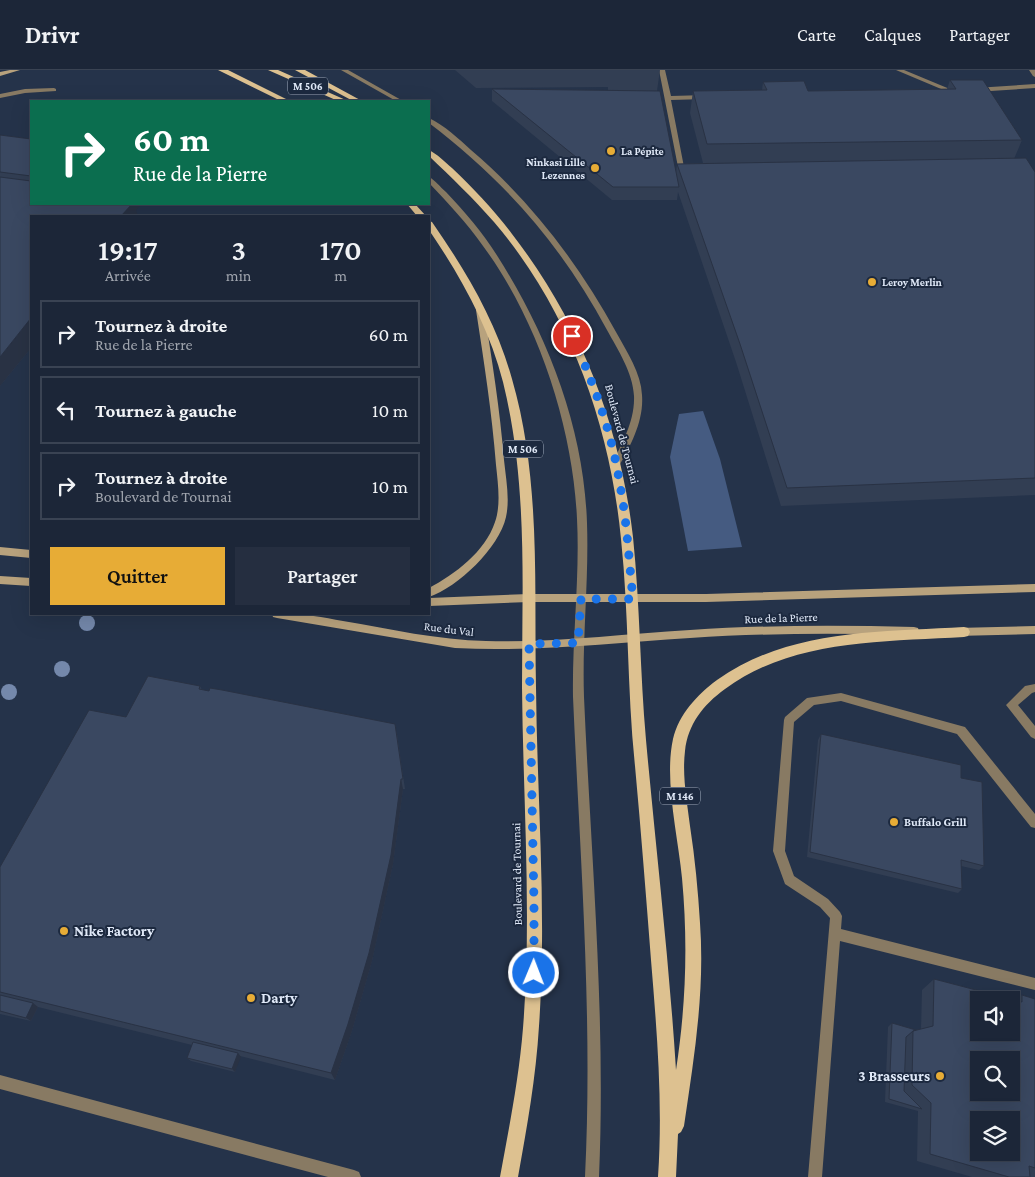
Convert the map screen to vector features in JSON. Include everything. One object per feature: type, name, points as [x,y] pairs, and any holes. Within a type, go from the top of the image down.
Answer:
[{"type":"main road","points":[[0,74],[17,70]]},
{"type":"main road","name":"M 506","points":[[222,70],[284,100]]},
{"type":"main road","name":"M 506","points":[[272,70],[342,100]]},
{"type":"main road","name":"M 506","points":[[299,70],[356,100]]},
{"type":"main road","name":"Boulevard de Tournai","points":[[430,153],[461,180],[502,223],[541,278],[581,356],[601,409],[616,464],[625,516],[633,599],[636,702],[666,1043],[667,1175]]},
{"type":"main road","points":[[412,205],[421,215]]},
{"type":"main road","name":"Boulevard de Tournai","points":[[430,226],[463,275],[480,306],[503,364],[519,425],[528,498],[534,904],[533,987],[525,1082],[509,1177]]},
{"type":"main road","name":"M 506","points":[[430,592],[467,565],[490,542],[500,522],[503,507],[499,447],[480,306]]},
{"type":"main road","points":[[0,551],[30,554]]},
{"type":"main road","points":[[0,580],[30,582]]},
{"type":"main road","name":"Rue de la Pierre","points":[[633,599],[1035,588]]},
{"type":"main road","points":[[529,598],[633,599]]},
{"type":"main road","name":"Rue du Val","points":[[430,602],[529,598]]},
{"type":"main road","name":"Rue du Val","points":[[283,615],[455,644],[529,644]]},
{"type":"main road","name":"Rue de la Pierre","points":[[529,644],[578,643],[810,629],[964,632],[1035,630]]},
{"type":"main road","name":"M 146","points":[[667,1175],[689,1033],[694,976],[693,921],[677,776],[677,758],[681,733],[686,722],[704,698],[724,681],[778,654],[826,643],[964,632]]},
{"type":"street","points":[[344,70],[398,100]]},
{"type":"street","points":[[662,70],[681,167]]},
{"type":"street","points":[[899,70],[956,93]]},
{"type":"street","points":[[1032,70],[1035,75]]},
{"type":"street","points":[[970,91],[1035,86]]},
{"type":"street","points":[[0,96],[25,90],[54,90]]},
{"type":"street","points":[[938,94],[963,92]]},
{"type":"street","points":[[956,93],[958,102]]},
{"type":"street","points":[[668,98],[717,97]]},
{"type":"street","points":[[430,121],[484,163],[532,213],[561,248],[609,325],[630,366],[638,397],[637,415],[616,464]]},
{"type":"street","points":[[430,180],[462,214],[497,260],[528,316],[565,414],[581,502],[583,564],[578,643],[578,704],[596,1066],[592,1177]]},
{"type":"street","points":[[1035,688],[1029,688],[1011,705],[1035,734]]},
{"type":"street","points":[[815,1177],[836,916],[824,903],[789,880],[778,851],[789,720],[811,701],[841,697],[960,730],[1035,823]]},
{"type":"street","points":[[835,934],[1035,984]]},
{"type":"street","points":[[0,1082],[354,1177]]},
{"type":"shaded area","points":[[703,411],[720,459],[742,547],[688,551],[670,457],[679,414]]},
{"type":"building","points":[[950,80],[983,80],[1022,140],[707,144],[693,91],[767,90],[763,82],[804,81],[808,91],[956,89]]},
{"type":"building","name":"La Pépite","points":[[492,89],[660,91],[679,187],[613,187]]},
{"type":"building","points":[[0,135],[30,139],[30,176],[0,172]]},
{"type":"building","name":"Leroy Merlin","points":[[1026,158],[1035,172],[1035,478],[787,488],[740,344],[677,164]]},
{"type":"building","points":[[0,177],[30,181],[30,205],[131,205],[122,215],[30,215],[30,319],[0,357]]},
{"type":"building","points":[[148,676],[200,686],[199,689],[209,691],[210,688],[222,690],[395,724],[403,779],[401,779],[391,855],[369,953],[331,1073],[0,992],[0,867],[89,710],[126,717]]},
{"type":"building","name":"Buffalo Grill","points":[[821,734],[961,765],[961,778],[982,782],[984,866],[961,860],[962,889],[810,852]]},
{"type":"building","name":"3 Brasseurs","points":[[934,979],[980,991],[970,991],[970,1041],[1020,1041],[1020,1001],[1022,1002],[1022,995],[1035,999],[1035,1168],[1029,1166],[1030,1177],[1009,1177],[930,1154],[931,1103],[912,1085],[913,1031],[933,1026]]},
{"type":"building","points":[[0,995],[33,1003],[26,1018],[0,1011]]},
{"type":"building","points":[[892,1023],[916,1030],[906,1037],[904,1091],[922,1109],[889,1099]]},
{"type":"building","points":[[193,1042],[238,1053],[232,1069],[187,1058]]},
{"type":"place","name":"La Pépite","points":[[611,151]]},
{"type":"place","name":"Ninkasi Lille Lezennes","points":[[595,168]]},
{"type":"place","name":"Leroy Merlin","points":[[872,282]]},
{"type":"place","name":"Buffalo Grill","points":[[894,822]]},
{"type":"place","name":"Nike Factory","points":[[64,931]]},
{"type":"place","name":"Darty","points":[[251,998]]},
{"type":"place","name":"3 Brasseurs","points":[[940,1076]]},
{"type":"route","points":[[534,973],[529,644],[578,643],[581,599],[633,599],[625,516],[616,464],[601,409],[587,369],[572,336]]}]
